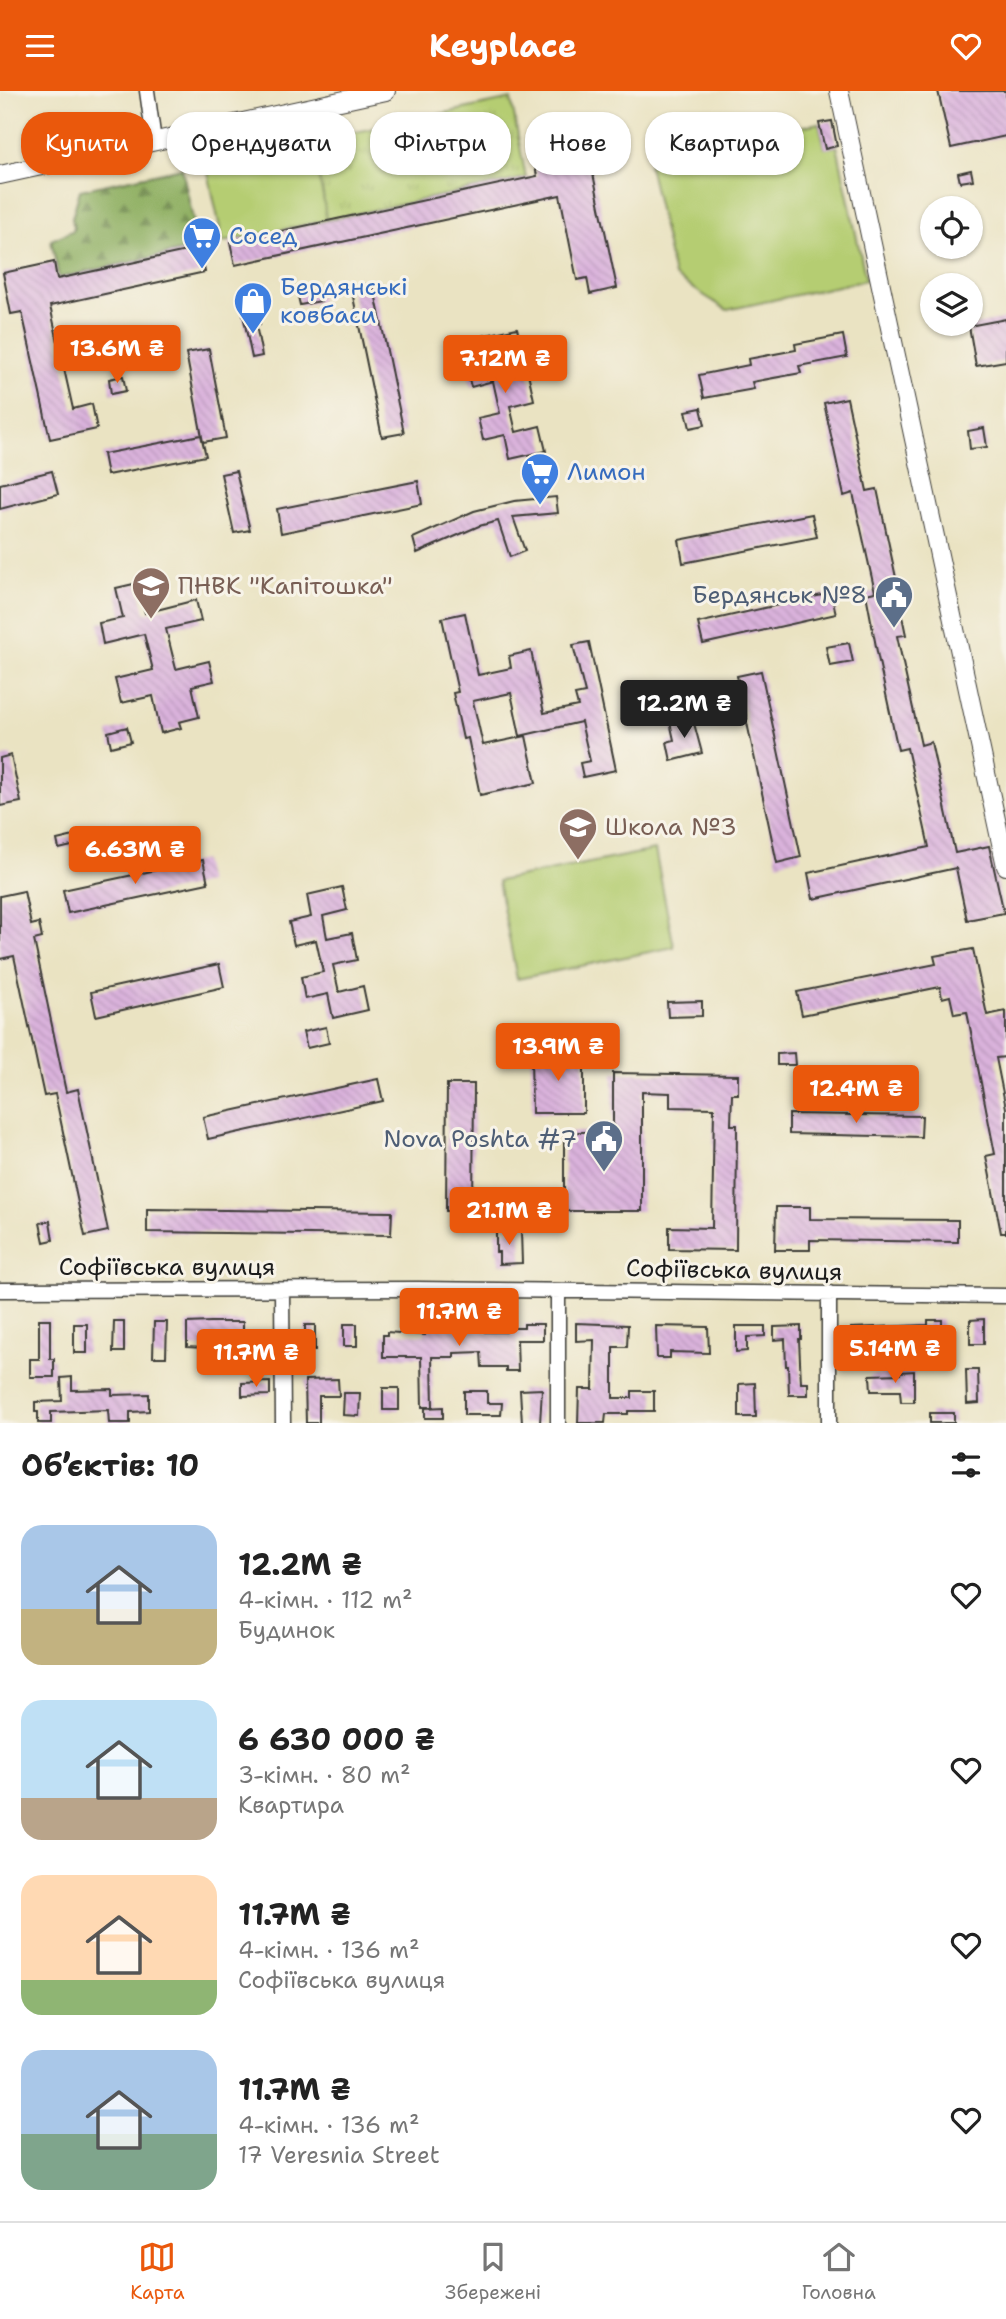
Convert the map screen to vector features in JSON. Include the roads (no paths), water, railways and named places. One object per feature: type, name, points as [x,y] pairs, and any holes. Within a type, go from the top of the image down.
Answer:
[{"type":"main road","points":[[0,175],[386,91]]},
{"type":"main road","points":[[839,91],[1006,866]]},
{"type":"street","points":[[147,91],[154,141]]},
{"type":"street","name":"Софіївська вулиця","points":[[0,1290],[558,1291],[1006,1296]]},
{"type":"street","points":[[282,1290],[283,1423]]},
{"type":"street","points":[[558,1291],[558,1423]]},
{"type":"street","points":[[829,1293],[829,1423]]},
{"type":"place","name":"Сосед","points":[[202,270]]},
{"type":"place","name":"Бердянські ковбаси","points":[[253,335]]},
{"type":"place","name":"Лимон","points":[[540,506]]},
{"type":"place","name":"ПНВК \"Капітошка\"","points":[[151,620]]},
{"type":"place","name":"Бердянськ №8","points":[[894,629]]},
{"type":"place","name":"Школа №3","points":[[578,861]]},
{"type":"place","name":"Nova Poshta #7","points":[[604,1173]]}]
